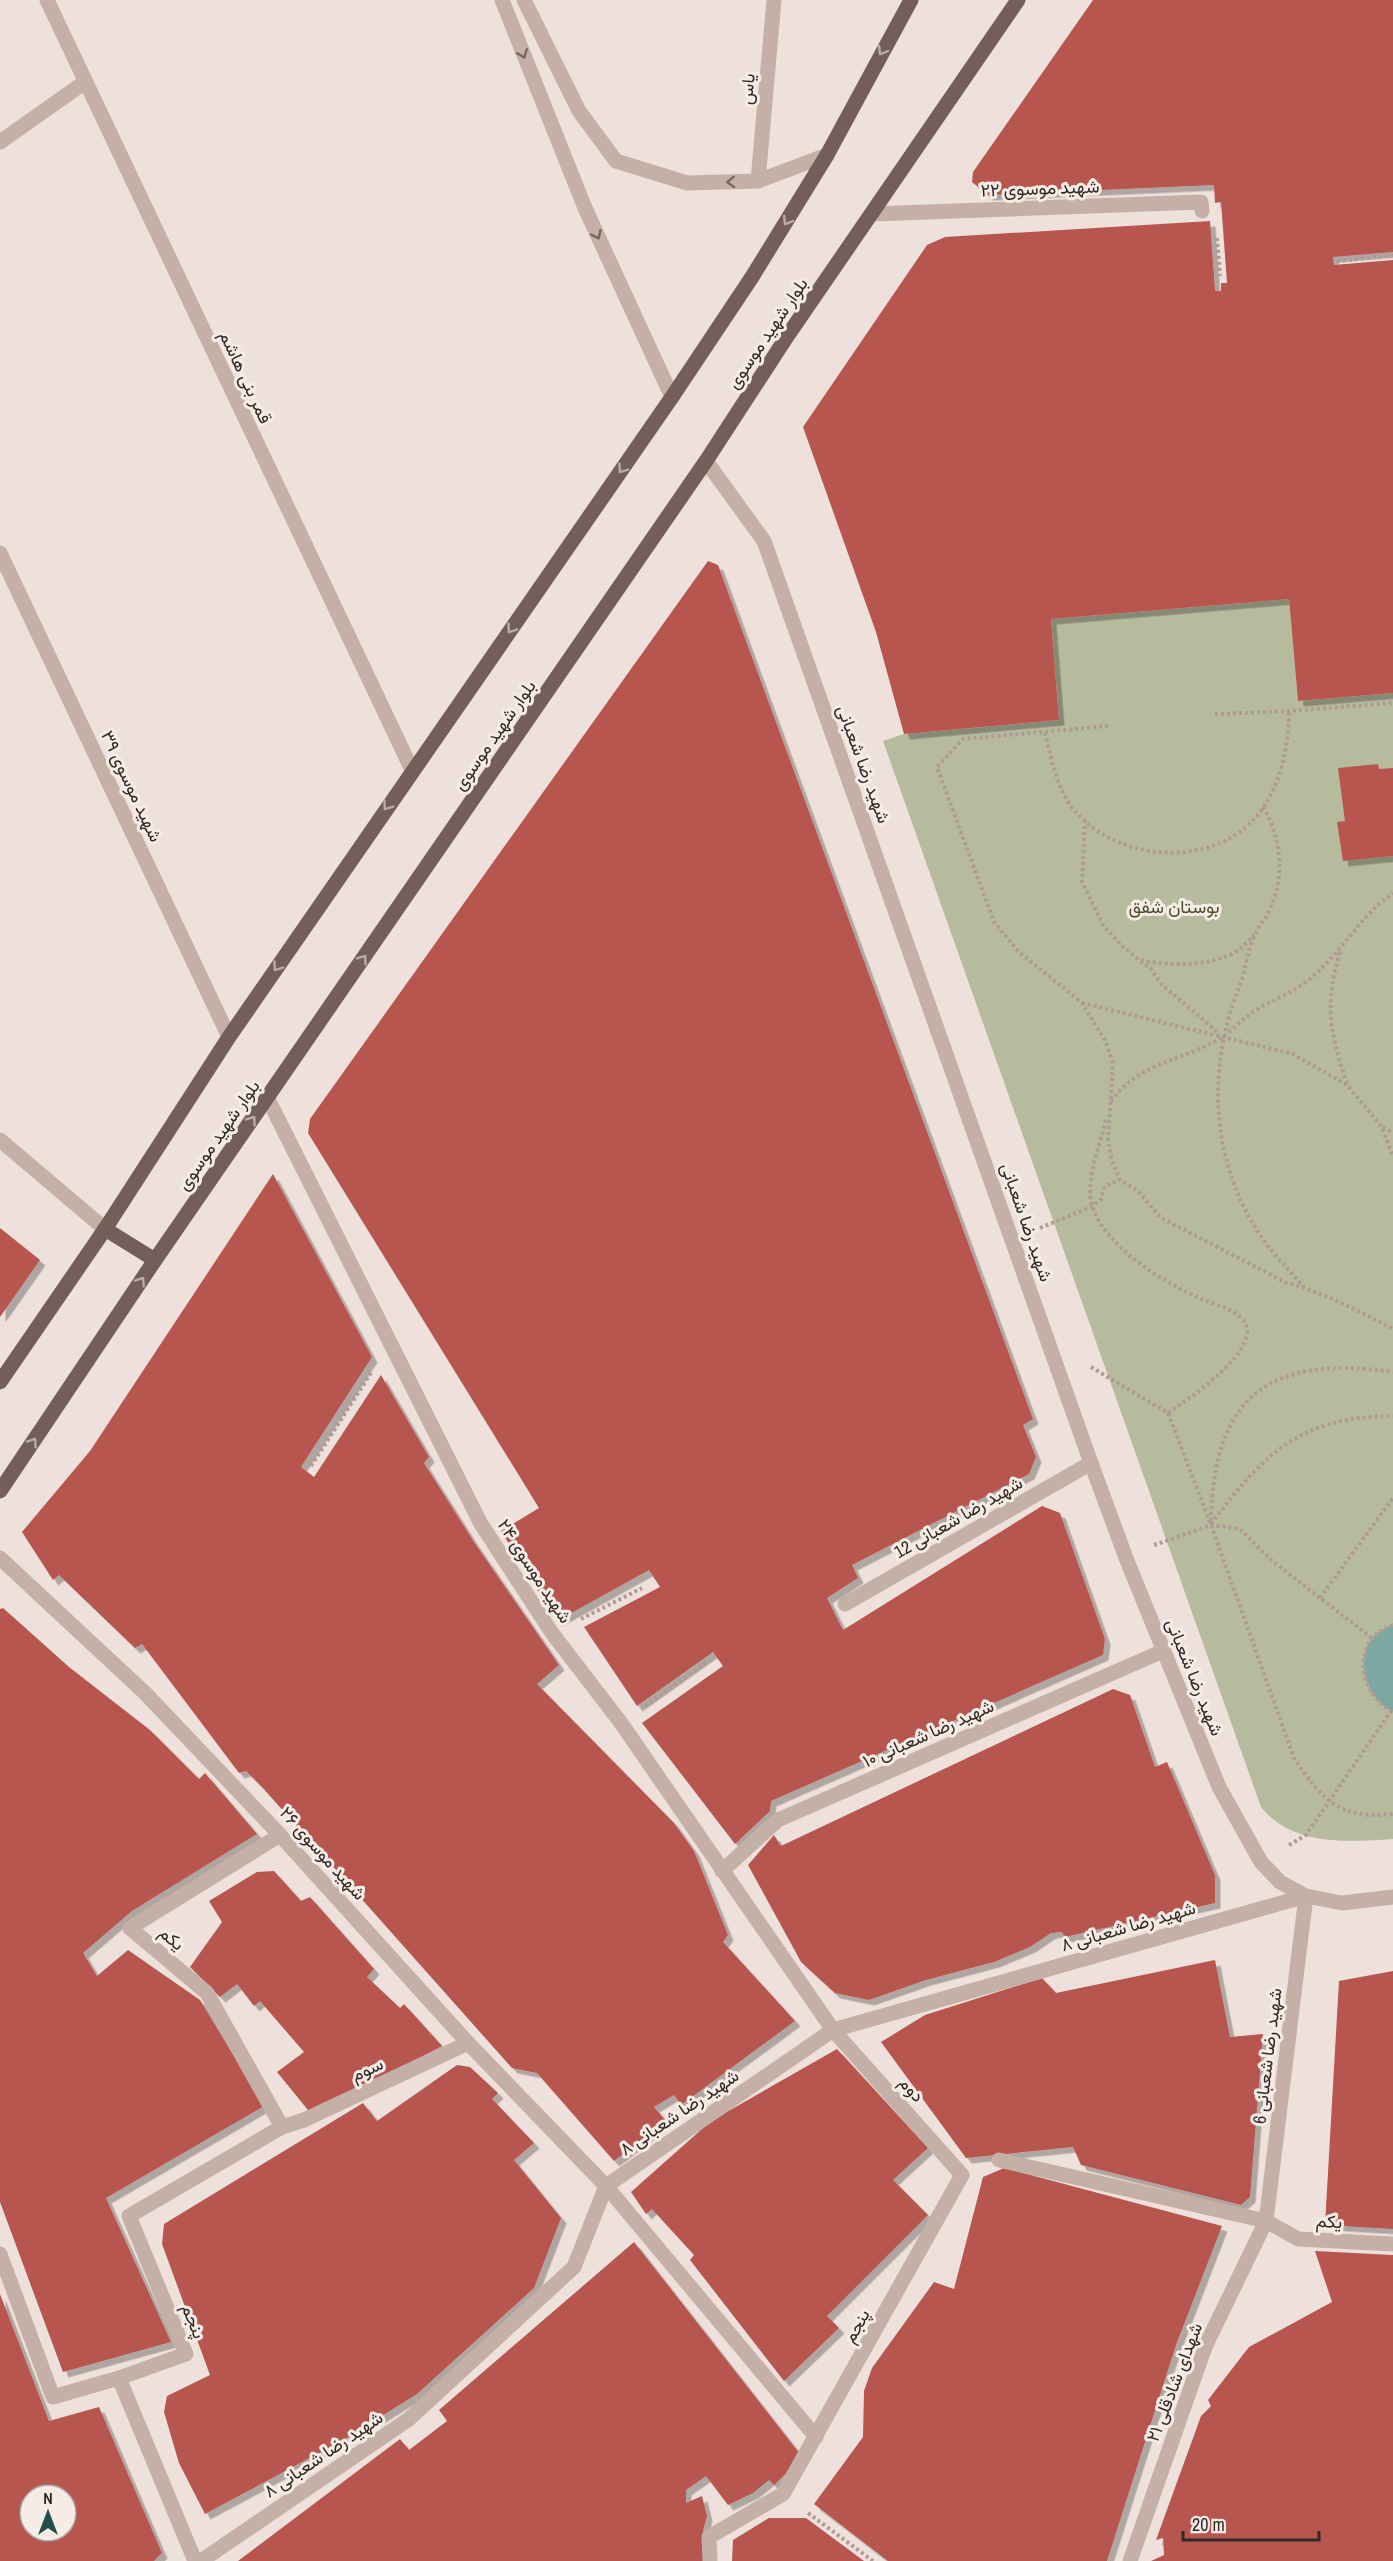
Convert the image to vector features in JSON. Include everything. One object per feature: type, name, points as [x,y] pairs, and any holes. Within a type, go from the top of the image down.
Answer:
[{"type":"main road","points":[[0,1382],[105,1229],[229,1037],[672,398],[752,277],[827,155],[911,0]]},
{"type":"main road","name":"بلوار شهید موسوی","points":[[0,1491],[155,1260],[706,461],[786,338],[1018,0]]},
{"type":"main road","points":[[105,1229],[155,1260]]},
{"type":"street","name":"قمر بنی هاشم","points":[[47,0],[412,770]]},
{"type":"street","points":[[501,0],[585,208],[672,398]]},
{"type":"street","points":[[524,0],[579,111],[616,161],[687,183],[758,181],[827,155]]},
{"type":"street","name":"یاس","points":[[758,181],[774,0]]},
{"type":"street","points":[[0,142],[85,82]]},
{"type":"street","name":"شهید موسوی ۲۲","points":[[871,214],[1201,202],[1202,211]]},
{"type":"street","name":"شهید رضا شعبانی","points":[[706,461],[764,541],[1091,1463],[1126,1558],[1219,1787],[1262,1862],[1280,1882],[1306,1896],[1342,1903],[1393,1897]]},
{"type":"street","name":"شهید موسوی ۳۹","points":[[0,553],[229,1037]]},
{"type":"street","name":"شهید موسوی ۲۴","points":[[267,1097],[481,1524],[552,1634],[621,1723],[832,2030]]},
{"type":"street","points":[[0,1140],[105,1229]]},
{"type":"street","name":"شهید رضا شعبانی 12","points":[[845,1604],[1091,1463]]},
{"type":"street","name":"شهید موسوی ۲۶","points":[[0,1558],[146,1693],[280,1835],[468,2043],[606,2186],[816,2438]]},
{"type":"street","name":"شهید رضا شعبانی ۱۰","points":[[722,1871],[778,1820],[1163,1651]]},
{"type":"street","name":"یکم","points":[[280,1835],[130,1928],[207,1993],[282,2127]]},
{"type":"street","name":"شهید رضا شعبانی ۸","points":[[201,2561],[409,2419],[574,2267],[606,2186],[832,2030],[1306,1896]]},
{"type":"street","name":"شهید رضا شعبانی 6","points":[[1266,2221],[1306,1896]]},
{"type":"street","name":"دوم","points":[[832,2030],[962,2175]]},
{"type":"street","name":"سوم","points":[[282,2127],[304,2120],[468,2043]]},
{"type":"street","name":"پنجم","points":[[118,2378],[186,2354],[129,2216],[282,2127]]},
{"type":"street","name":"یکم","points":[[999,2160],[1266,2221],[1298,2239],[1393,2244]]},
{"type":"street","name":"پنجم","points":[[783,2494],[962,2175]]},
{"type":"street","name":"شهدای شادقلی ۲۱","points":[[1130,2561],[1204,2348],[1266,2221]]},
{"type":"street","points":[[0,2254],[53,2397],[118,2378],[195,2561]]},
{"type":"street","points":[[710,2561],[709,2536],[783,2494]]},
{"type":"path","points":[[1337,261],[1393,255]]},
{"type":"path","points":[[1215,714],[1393,703]]},
{"type":"path","points":[[1045,733],[1061,786],[1070,805],[1100,834],[1120,844],[1143,850],[1184,851],[1220,843],[1242,829],[1263,807],[1281,767],[1286,748],[1289,711]]},
{"type":"path","points":[[1108,726],[963,739],[937,767],[994,922],[1020,952],[1082,1003],[1106,1042],[1113,1063],[1108,1140],[1112,1161],[1120,1180],[1138,1191],[1161,1218],[1287,1283],[1305,1288],[1393,1329]]},
{"type":"path","points":[[1141,960],[1176,964],[1218,958],[1237,951],[1255,934],[1269,912],[1279,885],[1280,864],[1273,824],[1263,807]]},
{"type":"path","points":[[1084,820],[1082,882],[1103,926],[1123,947],[1141,960],[1161,984],[1223,1036]]},
{"type":"path","points":[[1168,1413],[1220,1374],[1233,1359],[1245,1344],[1247,1333],[1245,1322],[1236,1314],[1175,1287],[1145,1268],[1120,1247],[1093,1206],[1090,1184],[1111,1102],[1128,1080],[1149,1068],[1223,1036],[1256,1009],[1310,979],[1341,949],[1355,928],[1381,901],[1393,893]]},
{"type":"path","points":[[1255,934],[1223,1036],[1217,1072],[1220,1137],[1231,1179],[1245,1210],[1261,1236],[1305,1288]]},
{"type":"path","points":[[1341,949],[1330,990],[1330,1011],[1332,1039],[1347,1085]]},
{"type":"path","points":[[1082,1003],[1293,1054],[1347,1085],[1382,1126],[1393,1133]]},
{"type":"path","points":[[1382,1126],[1393,1156]]},
{"type":"path","points":[[1012,1239],[1093,1206],[1101,1198],[1105,1186],[1120,1180]]},
{"type":"path","points":[[311,1466],[390,1343]]},
{"type":"path","points":[[1049,1344],[1168,1413],[1211,1524],[1294,1758],[1330,1803],[1344,1812],[1371,1816],[1393,1814]]},
{"type":"path","points":[[1211,1524],[1211,1483],[1216,1459],[1224,1437],[1248,1400],[1285,1376],[1309,1370],[1339,1366],[1393,1372]]},
{"type":"path","points":[[1126,1558],[1211,1524],[1264,1459],[1283,1446],[1327,1424],[1393,1416]]},
{"type":"path","points":[[1320,1598],[1393,1498]]},
{"type":"path","points":[[1211,1524],[1240,1529],[1271,1560],[1373,1640]]},
{"type":"path","points":[[552,1634],[642,1588]]},
{"type":"path","points":[[1262,1862],[1306,1835],[1392,1712],[1378,1703],[1369,1692],[1364,1677],[1363,1662],[1373,1640],[1393,1625]]},
{"type":"path","points":[[621,1723],[706,1663]]},
{"type":"path","points":[[783,2494],[873,2561]]},
{"type":"green space","name":"بوستان شفق","points":[[1289,599],[1298,701],[1393,693],[1393,1839],[1357,1841],[1321,1839],[1304,1835],[1274,1820],[1261,1807],[883,741],[904,734],[1059,720],[1051,619]]},
{"type":"water","points":[[1393,1625],[1393,1712],[1381,1704],[1372,1693],[1366,1680],[1364,1667],[1365,1653],[1370,1642],[1379,1632]]},
{"type":"building","points":[[1093,0],[1393,0],[1393,252],[1333,257],[1334,265],[1393,260],[1393,693],[1298,701],[1289,599],[1051,619],[1059,720],[904,734],[876,632],[803,427],[927,245],[945,237],[1210,221],[1215,291],[1221,291],[1221,283],[1227,283],[1221,202],[1215,203],[1214,185],[988,195],[972,182],[973,172]]},
{"type":"building","points":[[708,561],[718,565],[1033,1419],[1023,1425],[1036,1457],[1029,1474],[852,1565],[858,1578],[827,1598],[843,1630],[1042,1506],[1060,1513],[1105,1639],[1103,1655],[771,1801],[770,1811],[735,1844],[642,1723],[723,1666],[713,1652],[637,1706],[584,1627],[660,1587],[649,1570],[557,1621],[501,1531],[539,1508],[308,1133],[310,1119]]},
{"type":"building","points":[[1378,764],[1379,769],[1393,768],[1393,856],[1343,861],[1337,822],[1345,821],[1338,768]]},
{"type":"building","points":[[273,1174],[372,1357],[301,1467],[314,1477],[381,1375],[429,1457],[424,1463],[474,1542],[559,1665],[537,1684],[674,1823],[694,1851],[728,1935],[723,1942],[795,2021],[681,2105],[674,2095],[654,2107],[666,2121],[614,2161],[537,2073],[512,2068],[262,1787],[246,1771],[239,1773],[142,1644],[135,1648],[59,1575],[53,1580],[22,1532],[90,1451]]},
{"type":"building","points":[[0,1228],[40,1260],[0,1317]]},
{"type":"building","points":[[3,1608],[69,1667],[150,1730],[199,1779],[205,1773],[257,1834],[132,1911],[83,1953],[97,1976],[128,1950],[200,2000],[264,2106],[106,2198],[171,2342],[63,2372],[0,2202],[0,1609]]},
{"type":"building","points":[[1113,1689],[1130,1695],[1155,1767],[1167,1762],[1215,1875],[1215,1903],[1065,1937],[1062,1932],[1051,1933],[1030,1947],[994,1962],[926,1980],[869,2000],[835,1993],[801,1962],[748,1865],[774,1835],[781,1846]]},
{"type":"building","points":[[274,1871],[301,1901],[310,1897],[374,1969],[367,1977],[400,2008],[404,2004],[442,2046],[312,2115],[277,2072],[304,2052],[260,2001],[254,2006],[237,1984],[220,1997],[190,1967],[222,1922],[209,1901],[257,1872]]},
{"type":"building","points":[[1215,1960],[1230,2037],[1263,2034],[1250,2197],[1241,2205],[1081,2165],[1073,2147],[966,2158],[881,2042],[925,2015],[1042,1978],[1056,1993]]},
{"type":"building","points":[[1393,1971],[1393,2229],[1325,2225],[1339,1981]]},
{"type":"building","points":[[837,2049],[928,2148],[893,2180],[928,2215],[827,2316],[839,2328],[784,2381],[690,2260],[694,2255],[652,2209],[646,2214],[631,2192],[711,2121]]},
{"type":"building","points":[[457,2065],[470,2067],[498,2093],[492,2099],[534,2143],[514,2160],[561,2218],[534,2288],[417,2394],[345,2439],[205,2514],[179,2463],[164,2412],[167,2396],[210,2375],[162,2244],[164,2224],[363,2103],[377,2121]]},
{"type":"building","points":[[1004,2168],[1222,2226],[1176,2345],[1107,2561],[888,2561],[814,2504],[863,2437],[864,2391],[872,2368],[934,2282],[954,2289],[983,2177]]},
{"type":"building","points":[[634,2242],[800,2454],[792,2468],[774,2485],[769,2480],[753,2493],[728,2505],[706,2476],[686,2490],[686,2503],[702,2496],[707,2516],[703,2531],[703,2561],[238,2561],[400,2439],[409,2450],[447,2421],[439,2410]]},
{"type":"building","points":[[1315,2251],[1393,2255],[1393,2561],[1151,2561],[1164,2555],[1163,2538],[1156,2540],[1201,2416],[1211,2406],[1208,2400],[1249,2347],[1332,2302]]},
{"type":"building","points":[[0,2294],[49,2421],[99,2407],[162,2553],[154,2561],[0,2561]]},
{"type":"building","points":[[769,2518],[806,2518],[864,2561],[732,2561],[733,2540]]}]
